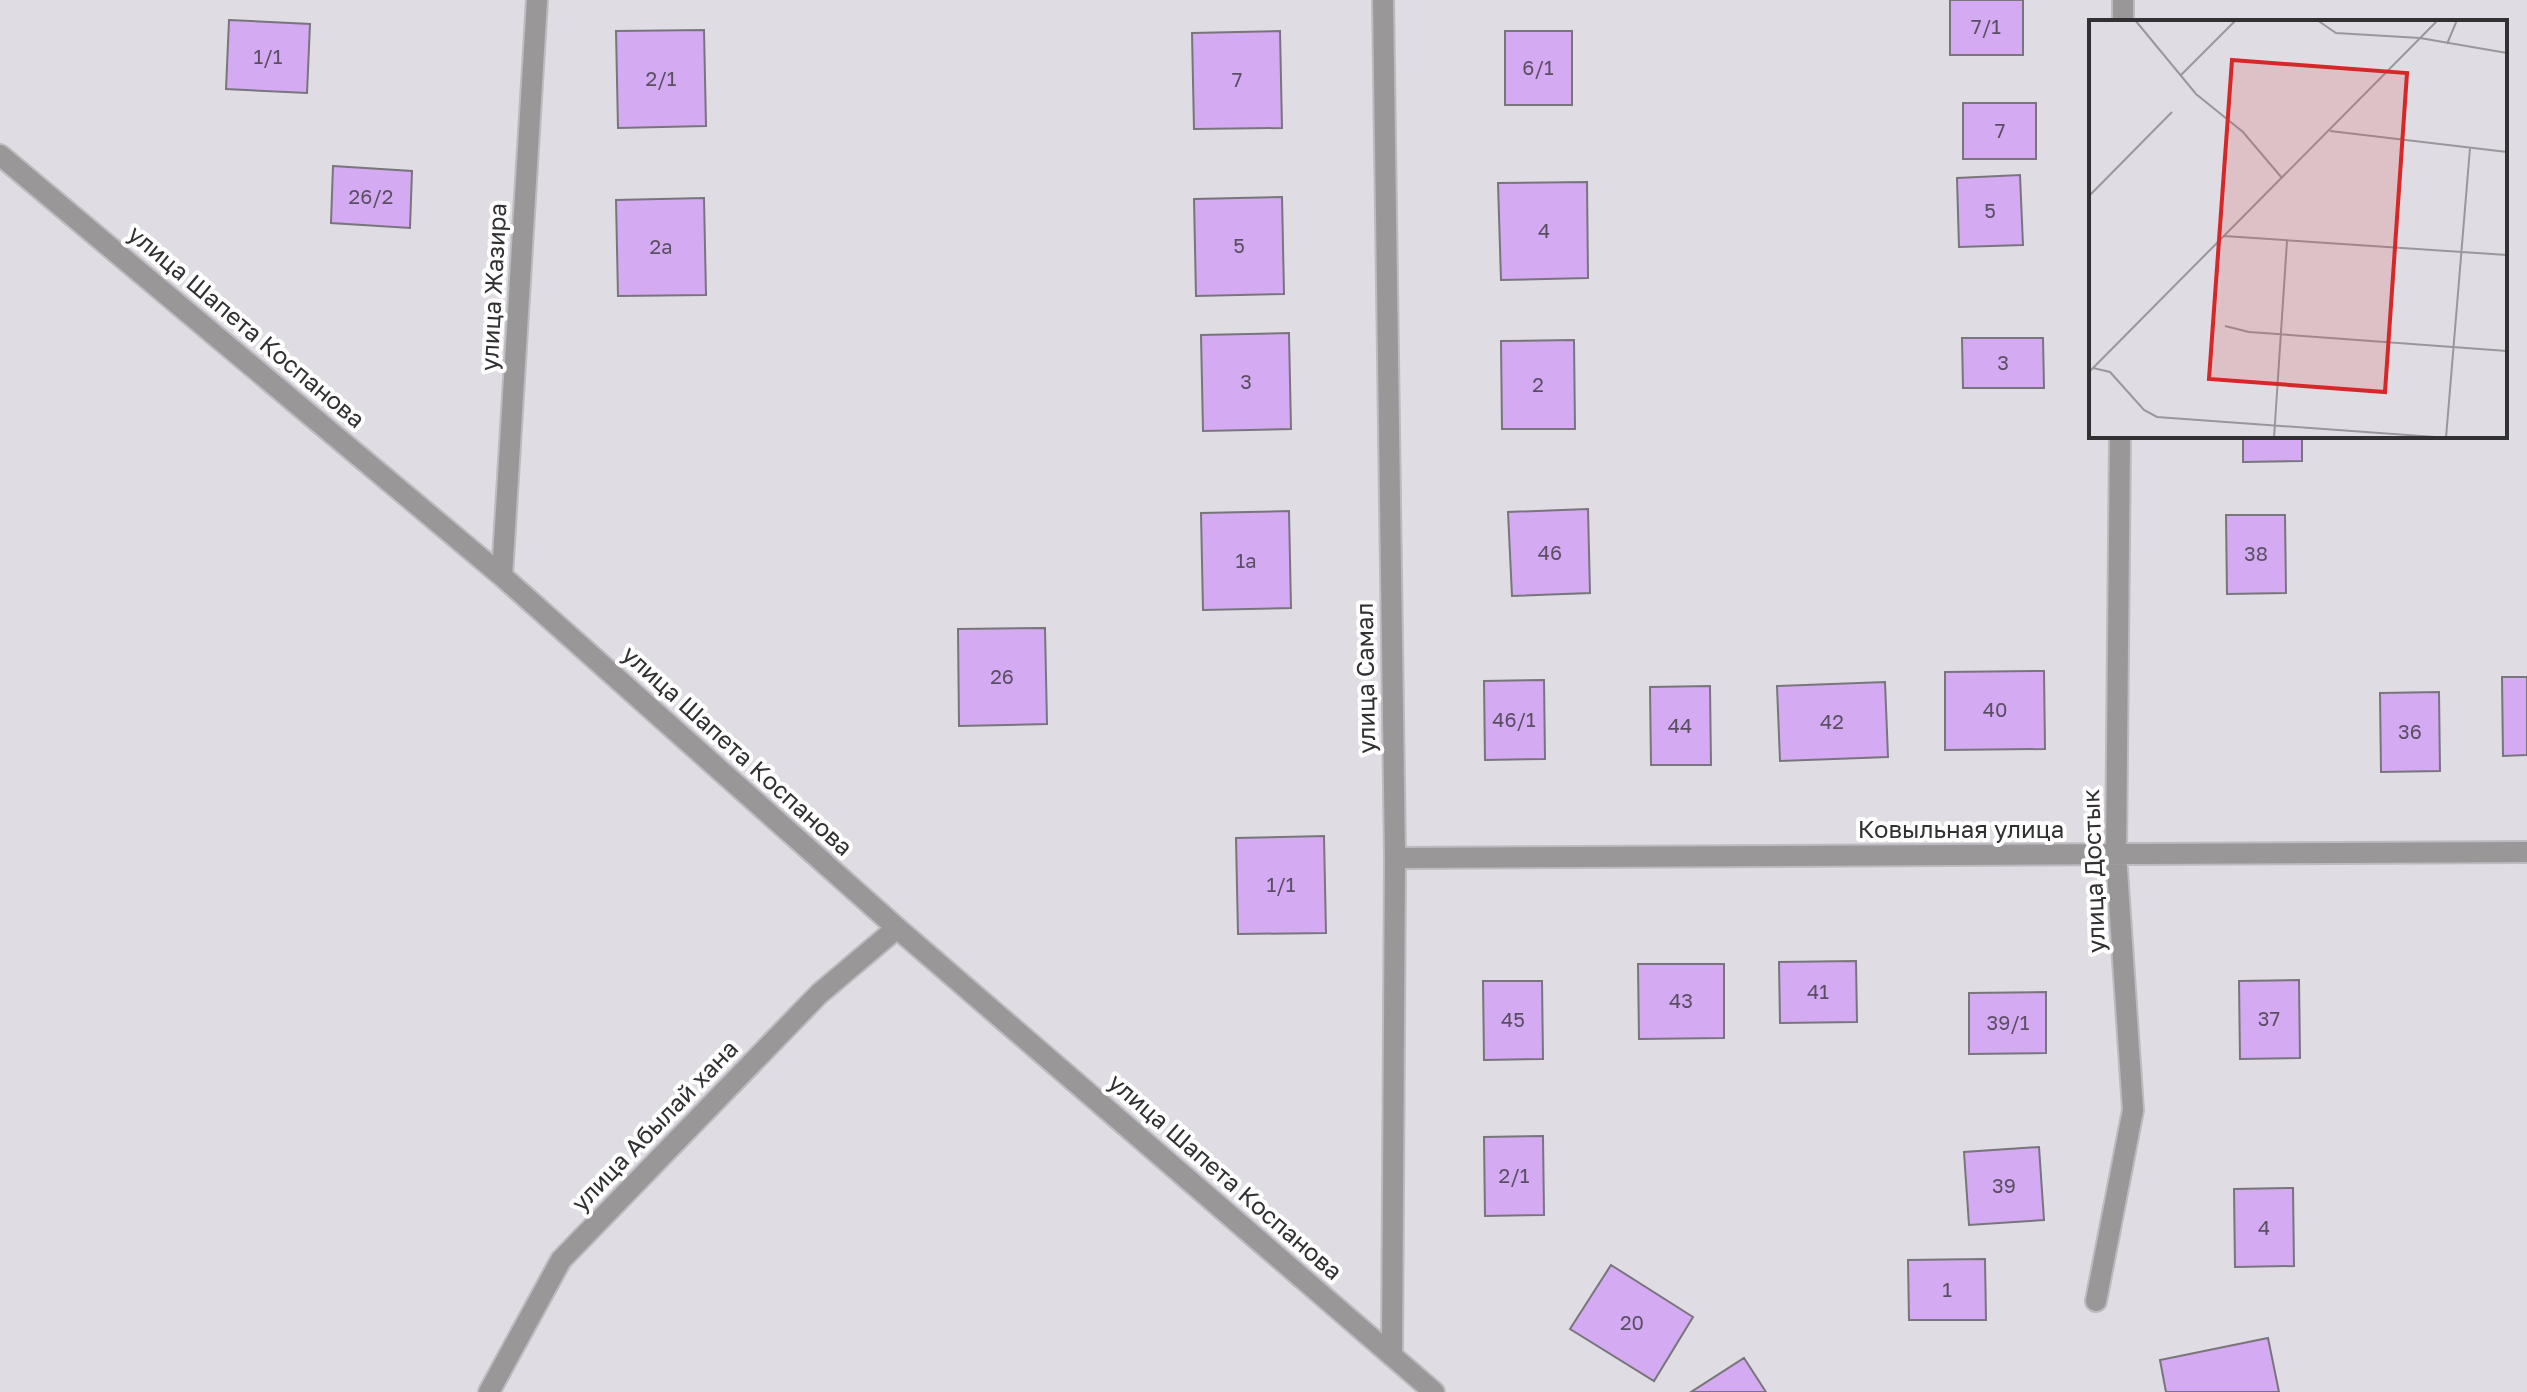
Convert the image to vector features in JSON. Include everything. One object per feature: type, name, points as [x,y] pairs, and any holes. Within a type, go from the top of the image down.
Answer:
[{"type":"street","name":"улица Жазира","points":[[502,576],[537,0]]},
{"type":"street","name":"улица Самал","points":[[1383,0],[1395,858],[1392,1356]]},
{"type":"street","name":"улица Шапета Коспанова","points":[[0,155],[502,576],[897,928],[1434,1392]]},
{"type":"street","name":"улица Достык","points":[[2096,1301],[2133,1110],[2116,855],[2120,438]]},
{"type":"street","name":"Ковыльная улица","points":[[1395,858],[2527,852]]},
{"type":"street","name":"улица Абылай хана","points":[[489,1392],[561,1260],[819,994],[897,928]]},
{"type":"building","points":[[1950,0],[2023,0],[2023,55],[1950,55]]},
{"type":"building","points":[[229,20],[310,24],[307,93],[226,89]]},
{"type":"building","points":[[704,30],[706,126],[618,128],[616,31]]},
{"type":"building","points":[[1280,31],[1282,128],[1194,129],[1192,33]]},
{"type":"building","points":[[1505,31],[1572,31],[1572,105],[1505,105]]},
{"type":"building","points":[[1963,103],[2036,103],[2036,159],[1963,159]]},
{"type":"building","points":[[333,166],[412,171],[410,228],[331,223]]},
{"type":"building","points":[[2020,175],[2023,245],[1959,247],[1957,178]]},
{"type":"building","points":[[1587,182],[1588,278],[1501,280],[1498,183]]},
{"type":"building","points":[[1282,197],[1284,294],[1196,296],[1194,199]]},
{"type":"building","points":[[704,198],[706,295],[618,296],[616,200]]},
{"type":"building","points":[[1289,333],[1291,429],[1203,431],[1201,335]]},
{"type":"building","points":[[1962,338],[2043,338],[2044,388],[1963,388]]},
{"type":"building","points":[[1574,340],[1575,429],[1502,429],[1501,341]]},
{"type":"building","points":[[2243,438],[2302,438],[2302,461],[2243,462]]},
{"type":"building","points":[[1588,509],[1590,593],[1512,596],[1508,512]]},
{"type":"building","points":[[1289,511],[1291,608],[1203,610],[1201,513]]},
{"type":"building","points":[[2226,515],[2285,515],[2286,593],[2227,594]]},
{"type":"building","points":[[1045,628],[1047,724],[959,726],[958,629]]},
{"type":"building","points":[[2044,671],[2045,749],[1945,750],[1945,672]]},
{"type":"building","points":[[2502,677],[2527,677],[2527,755],[2503,756]]},
{"type":"building","points":[[1544,680],[1545,759],[1485,760],[1484,681]]},
{"type":"building","points":[[1885,682],[1888,757],[1780,761],[1777,686]]},
{"type":"building","points":[[1710,686],[1711,765],[1651,765],[1650,687]]},
{"type":"building","points":[[2439,692],[2440,771],[2381,772],[2380,693]]},
{"type":"building","points":[[1324,836],[1326,933],[1238,934],[1236,838]]},
{"type":"building","points":[[1856,961],[1857,1022],[1780,1023],[1779,962]]},
{"type":"building","points":[[1638,964],[1724,964],[1724,1038],[1639,1039]]},
{"type":"building","points":[[2299,980],[2300,1058],[2240,1059],[2239,981]]},
{"type":"building","points":[[1483,981],[1542,981],[1543,1059],[1484,1060]]},
{"type":"building","points":[[2046,992],[2046,1053],[1969,1054],[1969,993]]},
{"type":"building","points":[[1543,1136],[1544,1215],[1485,1216],[1484,1137]]},
{"type":"building","points":[[2039,1147],[2044,1220],[1969,1225],[1964,1152]]},
{"type":"building","points":[[2293,1188],[2294,1266],[2235,1267],[2234,1189]]},
{"type":"building","points":[[1985,1259],[1986,1320],[1909,1320],[1908,1260]]},
{"type":"building","points":[[1611,1265],[1693,1317],[1654,1381],[1570,1329]]},
{"type":"building","points":[[2268,1338],[2279,1392],[2166,1392],[2160,1360]]},
{"type":"building","points":[[1744,1358],[1766,1392],[1691,1392]]}]
